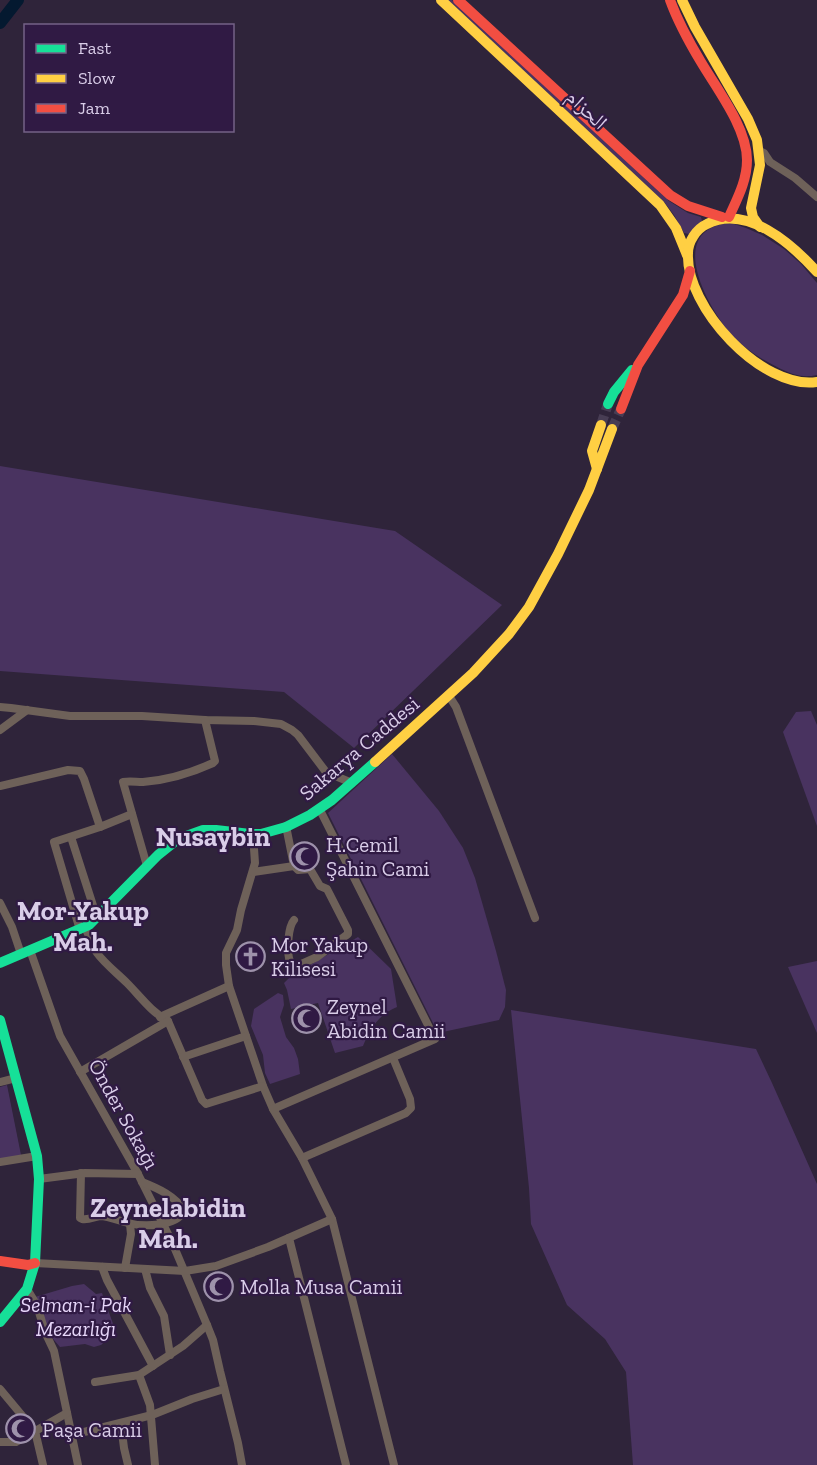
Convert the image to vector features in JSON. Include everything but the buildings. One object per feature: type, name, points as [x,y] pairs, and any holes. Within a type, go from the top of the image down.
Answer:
[{"type":"street","name":"الحزام","points":[[441,0],[660,205],[671,220],[686,250],[697,291],[708,312],[728,340],[756,363],[792,381],[817,382]]},
{"type":"street","name":"الحزام","points":[[458,0],[676,200],[694,208],[738,218],[760,227],[792,246],[817,272]]},
{"type":"street","points":[[621,409],[633,376],[686,289],[688,250],[697,232],[710,222],[726,217],[743,182],[747,167],[746,147],[739,127],[684,30],[670,0]]},
{"type":"street","points":[[682,0],[748,119],[757,140],[760,165],[751,208],[753,217],[760,227]]},
{"type":"street","points":[[760,151],[770,162],[795,178],[817,197]]},
{"type":"street","points":[[679,303],[688,299],[708,312]]},
{"type":"street","points":[[608,404],[614,392],[643,358]]},
{"type":"street","points":[[597,470],[592,451],[601,425]]},
{"type":"street","name":"Sakarya Caddesi","points":[[0,963],[82,929],[97,918],[169,844],[179,838],[197,831],[253,834],[286,826],[320,810],[352,783],[449,696],[509,634],[528,607],[558,554],[597,470],[612,429]]},
{"type":"street","points":[[449,696],[456,707],[536,918]]},
{"type":"street","points":[[0,707],[70,716],[142,716],[271,722],[287,726],[298,735],[326,772],[352,783]]},
{"type":"street","points":[[0,730],[27,710]]},
{"type":"street","points":[[147,866],[123,782],[143,782],[177,777],[214,761],[205,720]]},
{"type":"street","points":[[0,786],[69,770],[80,771],[100,827]]},
{"type":"street","points":[[273,1109],[435,1040],[320,810]]},
{"type":"street","points":[[132,814],[54,842],[82,929],[105,963],[164,1019],[202,1100],[206,1104],[263,1086]]},
{"type":"street","points":[[286,826],[294,866],[298,870],[310,870],[320,886],[327,889],[348,934],[317,957],[295,966],[289,960],[289,926],[294,920]]},
{"type":"street","points":[[253,834],[255,863],[237,930],[226,953],[229,986],[273,1109],[302,1158],[332,1219],[394,1465]]},
{"type":"street","points":[[71,837],[97,918]]},
{"type":"street","points":[[252,872],[294,866]]},
{"type":"street","name":"Önder Sokağı","points":[[0,903],[26,952],[60,1036],[138,1174],[185,1271],[213,1340],[238,1443],[239,1465]]},
{"type":"street","points":[[80,1072],[164,1019],[229,986]]},
{"type":"street","points":[[0,1020],[37,1156],[39,1179],[35,1263],[27,1289],[0,1322]]},
{"type":"street","points":[[183,1057],[246,1036]]},
{"type":"street","points":[[302,1158],[406,1113],[411,1108],[400,1072],[393,1058]]},
{"type":"street","points":[[0,1082],[16,1078]]},
{"type":"street","points":[[0,1162],[37,1156]]},
{"type":"street","points":[[81,1173],[82,1219],[101,1216],[130,1224],[163,1224],[182,1215],[183,1208],[159,1188],[142,1182]]},
{"type":"street","points":[[39,1179],[81,1173],[138,1174]]},
{"type":"street","points":[[0,1261],[28,1265],[35,1263],[185,1271],[216,1266],[332,1219]]},
{"type":"street","points":[[125,1268],[131,1234],[130,1224]]},
{"type":"street","points":[[289,1238],[346,1465]]},
{"type":"street","points":[[102,1267],[153,1366]]},
{"type":"street","points":[[145,1269],[150,1288],[164,1316],[170,1355]]},
{"type":"street","points":[[27,1289],[35,1302],[54,1351],[78,1465]]},
{"type":"street","points":[[95,1382],[139,1375],[183,1346],[207,1325]]},
{"type":"street","points":[[139,1375],[152,1415],[155,1465]]},
{"type":"street","points":[[0,1389],[35,1431],[43,1465]]},
{"type":"street","points":[[72,1435],[152,1415],[224,1389]]},
{"type":"street","points":[[0,1442],[16,1442],[67,1413]]},
{"type":"street","points":[[121,1424],[128,1465]]},
{"type":"green space","points":[[447,0],[452,0],[669,201],[688,213],[701,217],[702,221],[689,234],[684,233],[665,203]]},
{"type":"green space","points":[[731,223],[762,235],[784,249],[817,283],[817,375],[803,376],[790,373],[753,353],[729,332],[710,304],[702,287],[695,252],[700,238],[711,228]]},
{"type":"green space","points":[[0,466],[395,531],[502,605],[354,748],[284,692],[0,671]]},
{"type":"green space","points":[[811,711],[817,725],[817,826],[783,732],[796,712]]},
{"type":"green space","points":[[392,754],[439,811],[463,848],[475,878],[506,990],[505,1007],[499,1020],[438,1033],[328,813]]},
{"type":"green space","points":[[358,937],[391,969],[397,1007],[376,1023],[363,1046],[335,1053],[318,1003],[291,1009],[284,983],[291,976]]},
{"type":"green space","points":[[817,961],[817,1033],[788,967]]},
{"type":"green space","points":[[278,993],[283,995],[284,1005],[280,1017],[286,1037],[298,1059],[300,1074],[270,1084],[265,1073],[263,1055],[251,1026],[254,1009]]},
{"type":"green space","points":[[511,1010],[756,1049],[817,1184],[817,1465],[633,1465],[626,1372],[605,1339],[567,1305],[531,1224]]},
{"type":"green space","points":[[7,1085],[21,1155],[0,1160],[0,1087]]},
{"type":"green space","name":"Selman-i Pak Mezarlığı","points":[[84,1284],[96,1294],[102,1293],[116,1332],[101,1345],[94,1347],[85,1344],[60,1347],[48,1333],[35,1297]]},
{"type":"waterway","points":[[0,23],[18,0]]},
{"type":"tunnel","points":[[601,425],[608,404]]},
{"type":"tunnel","points":[[612,429],[621,409]]},
{"type":"traffic: fast","points":[[608,404],[614,392],[632,370]]},
{"type":"traffic: fast","points":[[0,963],[89,925],[158,855],[178,839],[203,830],[261,834],[286,827],[332,800],[375,762]]},
{"type":"traffic: fast","points":[[0,1020],[37,1156],[39,1179],[35,1263],[27,1289],[0,1322]]},
{"type":"traffic: slow","points":[[441,0],[660,205],[676,228],[687,255]]},
{"type":"traffic: slow","points":[[682,0],[748,119],[757,140],[760,165],[751,208],[753,217],[760,227]]},
{"type":"traffic: slow","points":[[817,272],[782,239],[753,223],[738,219],[722,219],[703,226],[693,236],[688,249],[690,274],[699,297],[713,320],[731,341],[751,359],[773,373],[796,381],[817,382]]},
{"type":"traffic: slow","points":[[597,469],[592,451],[601,425]]},
{"type":"traffic: slow","points":[[375,762],[473,673],[509,634],[529,607],[589,490],[612,429]]},
{"type":"traffic: jam","points":[[458,0],[670,195],[688,206],[722,217]]},
{"type":"traffic: jam","points":[[670,0],[688,39],[737,122],[746,148],[745,175],[729,217]]},
{"type":"traffic: jam","points":[[621,409],[638,365],[683,295],[690,271]]},
{"type":"traffic: jam","points":[[0,1261],[28,1265],[35,1263]]},
{"type":"place","name":"H.Cemil Şahin Cami","points":[[305,856]]},
{"type":"place","name":"Mor Yakup Kilisesi","points":[[250,956]]},
{"type":"place","name":"Zeynel Abidin Camii","points":[[306,1018]]},
{"type":"place","name":"Molla Musa Camii","points":[[219,1286]]},
{"type":"place","name":"Paşa Camii","points":[[21,1429]]},
{"type":"district","name":"Nusaybin","points":[[213,837]]},
{"type":"district","name":"Mor-Yakup Mah.","points":[[83,926]]},
{"type":"district","name":"Zeynelabidin Mah.","points":[[168,1224]]}]
